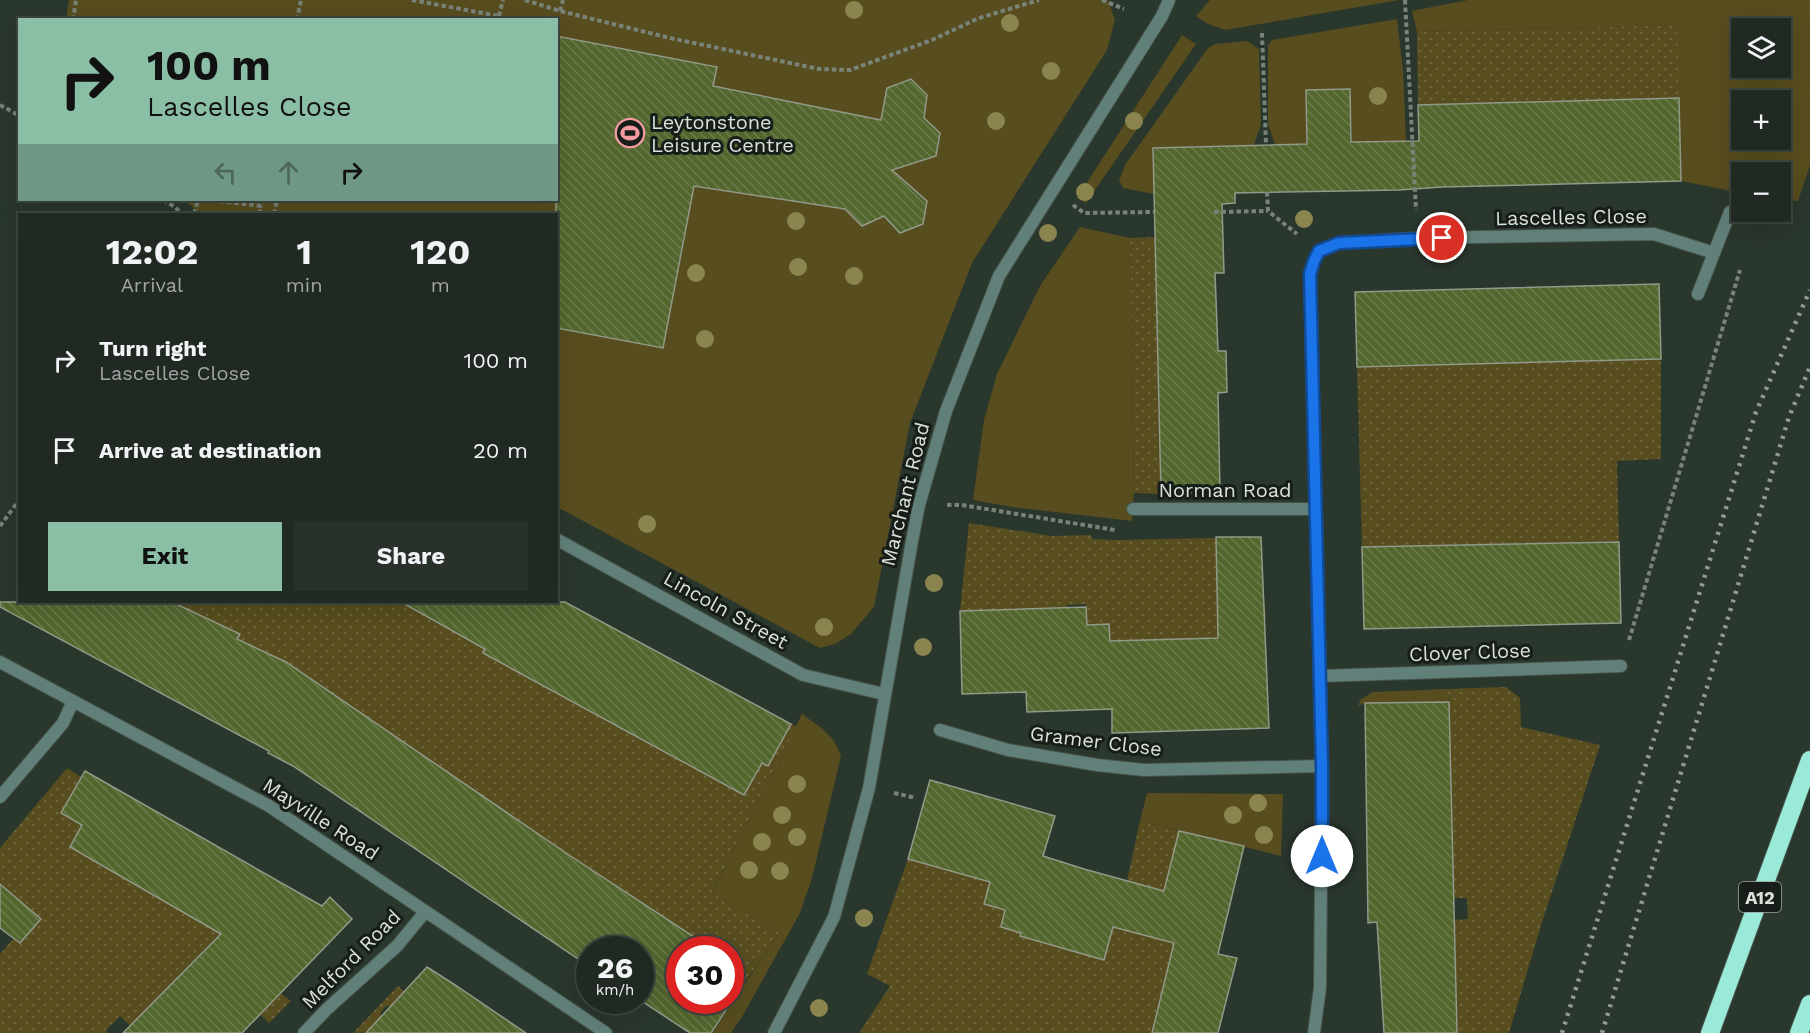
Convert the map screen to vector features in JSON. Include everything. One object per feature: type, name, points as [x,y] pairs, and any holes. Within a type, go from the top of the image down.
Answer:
[{"type":"highway","name":"A12","points":[[1710,1033],[1810,760]]},
{"type":"highway","points":[[1799,1033],[1810,1004]]},
{"type":"street","name":"Marchant Road","points":[[774,1033],[834,917],[869,788],[919,505],[946,411],[999,276],[1162,16],[1168,0]]},
{"type":"street","points":[[1698,294],[1730,212]]},
{"type":"street","name":"Lascelles Close","points":[[1319,251],[1339,243],[1418,238],[1653,234],[1714,253]]},
{"type":"street","name":"Norman Road","points":[[1314,1033],[1320,988],[1322,766],[1310,274],[1319,251]]},
{"type":"street","name":"Norman Road","points":[[1133,509],[1316,509]]},
{"type":"street","name":"Lincoln Street","points":[[558,540],[803,675],[884,694]]},
{"type":"street","name":"Mayville Road","points":[[0,662],[269,806],[606,1033]]},
{"type":"street","name":"Clover Close","points":[[1320,676],[1621,666]]},
{"type":"street","points":[[0,797],[63,723],[73,701]]},
{"type":"street","name":"Gramer Close","points":[[940,730],[1008,750],[1097,765],[1144,770],[1322,766]]},
{"type":"street","name":"Melford Road","points":[[304,1033],[397,945],[425,912]]},
{"type":"path","points":[[73,18],[76,0]]},
{"type":"path","points":[[297,18],[301,0]]},
{"type":"path","points":[[412,0],[499,18],[503,0]]},
{"type":"path","points":[[525,0],[670,38],[819,69],[850,70],[932,40],[979,18],[1038,0]]},
{"type":"path","points":[[560,11],[562,0]]},
{"type":"path","points":[[1102,0],[1124,9]]},
{"type":"path","points":[[1405,0],[1418,238]]},
{"type":"path","points":[[1262,33],[1266,145]]},
{"type":"path","points":[[0,105],[18,115]]},
{"type":"path","points":[[1053,190],[1084,213],[1154,212]]},
{"type":"path","points":[[1267,192],[1268,211]]},
{"type":"path","points":[[165,201],[181,213]]},
{"type":"path","points":[[220,201],[261,206]]},
{"type":"path","points":[[259,213],[262,201]]},
{"type":"path","points":[[1214,212],[1268,211],[1319,251]]},
{"type":"path","points":[[1621,666],[1741,264]]},
{"type":"path","points":[[0,526],[18,502]]},
{"type":"path","points":[[962,505],[1121,531]]},
{"type":"path","points":[[892,792],[916,798]]},
{"type":"shaded area","points":[[69,0],[1108,0],[1115,20],[1107,50],[972,263],[910,423],[874,607],[851,634],[835,644],[820,648],[558,508],[558,213],[195,213],[192,206],[184,201],[558,201],[558,18],[66,18]]},
{"type":"shaded area","points":[[1210,0],[1399,0],[1226,30],[1208,24],[1196,16]]},
{"type":"shaded area","points":[[1468,0],[1810,0],[1810,165],[1798,201],[1791,200],[1791,162],[1731,162],[1731,191],[1681,181],[1676,25],[1417,32],[1412,11]]},
{"type":"shaded area","points":[[1397,19],[1403,70],[1406,141],[1352,142],[1350,89],[1306,90],[1307,144],[1275,144],[1268,124],[1268,45],[1272,40]]},
{"type":"shaded area","points":[[1677,25],[1679,98],[1418,105],[1417,32]]},
{"type":"shaded area","points":[[1182,35],[1196,44],[1086,203],[1077,198]]},
{"type":"shaded area","points":[[1247,41],[1259,49],[1261,124],[1254,145],[1153,148],[1154,194],[1123,188],[1119,181],[1125,165],[1208,48],[1215,44]]},
{"type":"shaded area","points":[[1080,227],[1130,238],[1134,493],[1132,521],[1012,507],[973,500],[984,420],[997,374],[1040,286]]},
{"type":"shaded area","points":[[1155,237],[1161,494],[1134,493],[1130,238]]},
{"type":"shaded area","points":[[1661,359],[1661,459],[1617,461],[1619,541],[1362,547],[1357,367]]},
{"type":"shaded area","points":[[969,523],[1052,536],[1091,535],[1092,539],[1216,538],[1217,578],[1262,577],[1266,617],[1243,618],[1222,638],[1110,642],[1109,625],[1087,625],[1086,604],[1067,605],[1067,626],[1023,609],[960,611]]},
{"type":"shaded area","points":[[140,603],[416,603],[413,608],[452,630],[468,603],[477,605],[484,603],[480,610],[500,622],[483,653],[518,672],[535,640],[534,681],[568,699],[585,668],[599,675],[582,707],[616,726],[633,696],[726,743],[708,776],[744,795],[762,763],[768,766],[791,723],[796,727],[712,893],[779,933],[744,984],[744,936],[693,936],[660,915],[627,934],[645,905],[231,648],[240,634],[222,627],[155,612]]},
{"type":"shaded area","points":[[1506,687],[1520,698],[1521,727],[1600,745],[1542,922],[1509,1033],[1457,1033],[1455,920],[1468,919],[1467,898],[1454,898],[1447,689]]},
{"type":"shaded area","points":[[1447,689],[1449,702],[1365,703],[1358,706],[1361,699],[1373,692]]},
{"type":"shaded area","points":[[802,714],[830,736],[841,756],[812,878],[800,913],[744,1013],[744,985],[779,933],[712,894]]},
{"type":"shaded area","points":[[67,768],[81,777],[61,813],[82,825],[70,847],[99,863],[277,935],[301,894],[321,907],[280,993],[291,1001],[269,1023],[199,957],[136,1031],[120,1016],[106,1030],[108,1033],[0,1033],[0,954],[13,939],[20,943],[41,919],[0,884],[0,848]]},
{"type":"shaded area","points":[[1147,793],[1283,794],[1281,856],[1140,821]]},
{"type":"shaded area","points":[[1140,821],[1179,831],[1173,857],[1173,885],[1166,884],[1153,937],[1174,943],[1152,1033],[859,1033],[890,986],[867,974],[908,859],[990,882],[984,904],[1005,910],[1001,927],[1104,959],[1127,881]]},
{"type":"shaded area","points":[[398,986],[404,991],[391,1006],[386,1006],[381,1012],[375,1033],[353,1033]]},
{"type":"shaded area","points":[[725,1014],[744,1014],[731,1033],[712,1033]]},
{"type":"building","name":"Leytonstone Leisure Centre","points":[[558,36],[717,67],[713,86],[881,120],[887,88],[911,79],[927,95],[924,118],[940,133],[936,156],[892,170],[927,201],[923,224],[900,233],[884,216],[862,226],[845,209],[694,186],[663,348],[558,328],[558,213],[556,213],[556,201],[558,201]]},
{"type":"building","points":[[1350,89],[1351,142],[1419,141],[1418,105],[1679,98],[1681,181],[1235,193],[1235,203],[1222,204],[1224,273],[1215,273],[1218,351],[1226,351],[1227,392],[1218,393],[1220,492],[1161,494],[1153,148],[1307,144],[1306,90]]},
{"type":"building","points":[[1659,284],[1661,359],[1357,367],[1355,292]]},
{"type":"building","points":[[1216,537],[1261,537],[1269,728],[1112,733],[1112,709],[1027,712],[1026,692],[962,694],[960,611],[1086,607],[1087,625],[1109,624],[1110,641],[1218,638]]},
{"type":"building","points":[[1619,542],[1621,623],[1364,629],[1362,547]]},
{"type":"building","points":[[0,602],[174,603],[240,634],[237,639],[286,662],[569,855],[693,936],[666,936],[666,1014],[723,1014],[711,1033],[690,1033],[654,1009],[654,936],[576,936],[576,958],[293,766],[268,753],[269,751],[0,607]]},
{"type":"building","points":[[565,602],[791,724],[768,766],[762,763],[744,795],[483,653],[485,649],[403,603]]},
{"type":"building","points":[[1449,702],[1457,1033],[1384,1033],[1377,922],[1368,923],[1365,703]]},
{"type":"building","points":[[85,771],[322,906],[330,897],[352,919],[242,1033],[123,1033],[221,934],[70,847],[82,825],[61,813]]},
{"type":"building","points":[[930,780],[1055,816],[1043,856],[1164,891],[1179,831],[1244,846],[1218,954],[1237,958],[1218,1033],[1152,1033],[1174,943],[1113,927],[1104,960],[1020,936],[1021,933],[1001,927],[1005,910],[984,904],[990,882],[908,859]]},
{"type":"building","points":[[0,884],[41,919],[20,943],[0,928]]},
{"type":"building","points":[[427,967],[455,985],[526,1033],[366,1033]]},
{"type":"railway","points":[[1562,1033],[1756,412],[1810,290]]},
{"type":"railway","points":[[1602,1033],[1789,417],[1810,367]]},
{"type":"place","name":"Leytonstone Leisure Centre","points":[[630,133]]},
{"type":"route","points":[[1322,856],[1322,766],[1310,274],[1319,251],[1339,243],[1442,238]]}]
